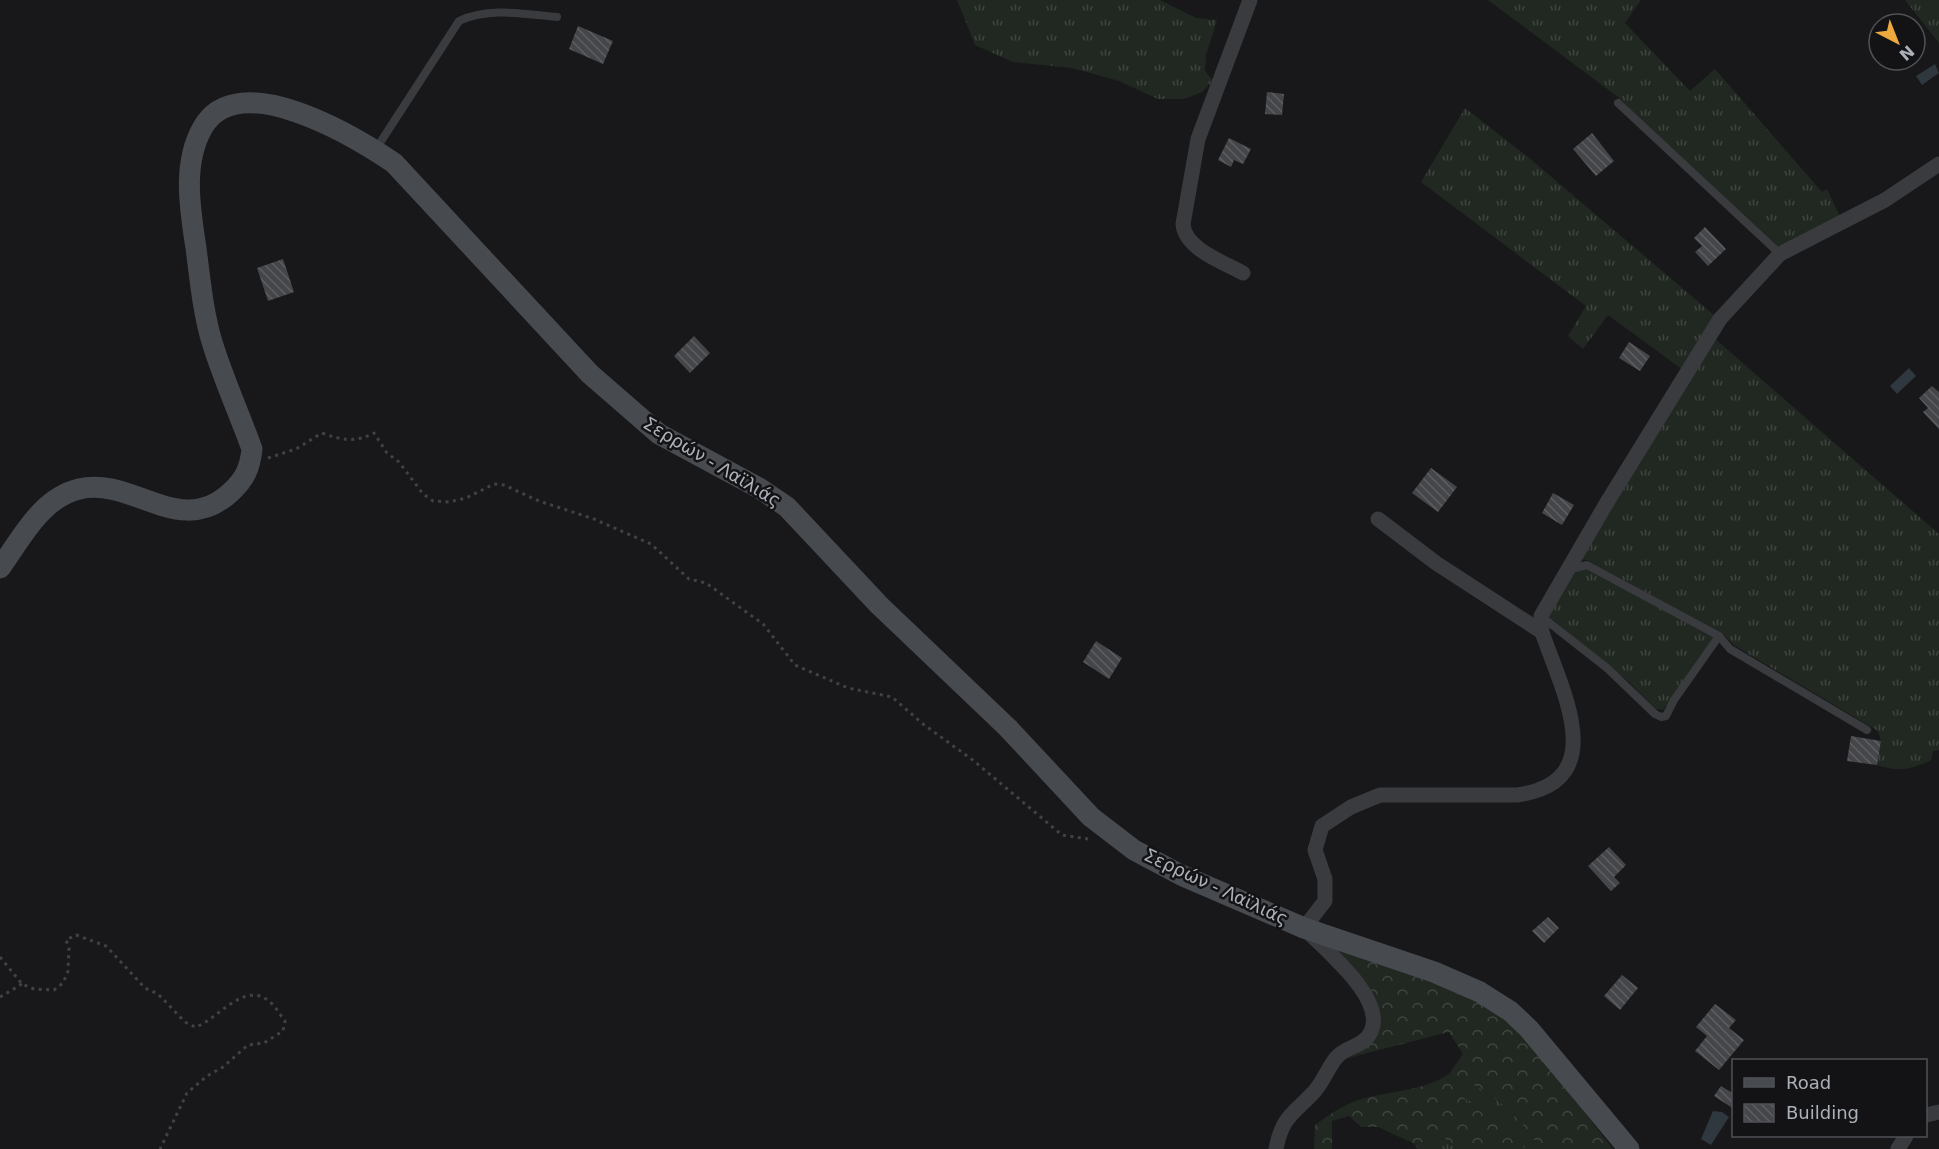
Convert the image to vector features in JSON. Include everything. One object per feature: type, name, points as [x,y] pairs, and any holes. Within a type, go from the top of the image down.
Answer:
[{"type":"main road","name":"Σερρών - Λαϊλιάς","points":[[251,466],[252,449],[212,342],[202,301],[190,204],[189,176],[203,127],[222,108],[251,101],[275,105],[311,118],[376,151],[406,174],[543,324],[621,403],[659,434],[759,488],[787,507],[879,605],[1008,728],[1091,817],[1134,850],[1181,875],[1304,928],[1434,972],[1480,992],[1510,1011],[1529,1029],[1629,1149]]},
{"type":"main road","points":[[0,568],[36,517],[60,497],[77,489],[106,487],[181,511],[202,509],[222,500],[241,482],[251,466]]},
{"type":"street","points":[[1243,273],[1196,246],[1185,235],[1183,224],[1198,139],[1250,0]]},
{"type":"street","points":[[1541,624],[1606,504],[1720,319],[1780,254],[1885,200],[1939,164]]},
{"type":"street","points":[[1276,1149],[1284,1124],[1296,1106],[1315,1091],[1336,1057],[1368,1037],[1374,1025],[1374,1013],[1364,991],[1304,928],[1324,901],[1325,879],[1315,850],[1322,826],[1351,807],[1380,795],[1517,795],[1539,792],[1563,773],[1575,752],[1572,719],[1541,624],[1436,563],[1378,519]]},
{"type":"lane","points":[[376,151],[459,21],[472,15],[509,12],[557,17]]},
{"type":"lane","points":[[1618,104],[1780,254]]},
{"type":"lane","points":[[1570,569],[1587,565],[1719,636],[1730,649],[1867,730]]},
{"type":"lane","points":[[1541,624],[1607,668],[1655,714],[1661,717],[1666,716],[1674,700],[1719,636]]},
{"type":"path","points":[[251,466],[260,460],[296,450],[322,433],[350,440],[361,440],[374,433],[387,453],[399,462],[423,494],[433,501],[449,502],[466,498],[494,484],[504,485],[539,501],[618,529],[651,544],[689,579],[705,583],[763,624],[795,665],[803,670],[848,688],[892,697],[923,724],[975,761],[1062,835],[1083,839],[1118,837]]},
{"type":"path","points":[[0,957],[22,984],[34,989],[54,990],[63,983],[69,959],[66,940],[76,935],[106,946],[145,988],[158,994],[185,1022],[195,1027],[207,1024],[225,1006],[243,998],[257,996],[273,1004],[285,1021],[283,1031],[264,1043],[248,1045],[223,1067],[207,1076],[187,1093],[160,1149]]},
{"type":"path","points":[[0,997],[22,984]]},
{"type":"green space","points":[[957,0],[1160,0],[1196,18],[1217,20],[1206,55],[1205,71],[1213,81],[1202,92],[1184,99],[1158,99],[1119,81],[1072,68],[1013,62],[975,45]]},
{"type":"green space","points":[[1488,0],[1641,0],[1625,23],[1690,91],[1715,69],[1822,192],[1827,189],[1842,221],[1780,248],[1771,243],[1618,97]]},
{"type":"green space","points":[[1905,0],[1939,0],[1939,43],[1927,28],[1927,12],[1914,12]]},
{"type":"green space","points":[[1465,108],[1528,157],[1714,315],[1683,370],[1608,315],[1583,349],[1568,336],[1586,306],[1421,182]]},
{"type":"green space","points":[[1714,338],[1939,534],[1939,750],[1933,751],[1931,760],[1904,769],[1891,769],[1877,765],[1881,741],[1878,731],[1735,646],[1724,635],[1587,560],[1580,559]]},
{"type":"green space","points":[[1578,569],[1588,569],[1714,638],[1663,710],[1656,709],[1629,682],[1547,615],[1569,576]]},
{"type":"green space","points":[[1324,942],[1451,985],[1486,1005],[1524,1034],[1613,1149],[1540,1149],[1522,1124],[1501,1103],[1477,1087],[1449,1074],[1463,1054],[1449,1032],[1344,1059],[1372,1041],[1379,1030],[1379,1010]]},
{"type":"green space","points":[[1449,1074],[1477,1087],[1501,1103],[1522,1124],[1540,1149],[1525,1149],[1495,1118],[1473,1107],[1444,1077]]},
{"type":"green space","points":[[1444,1077],[1473,1107],[1495,1118],[1525,1149],[1457,1149],[1444,1138],[1415,1144],[1378,1127],[1361,1127],[1349,1116],[1332,1121],[1332,1149],[1314,1149],[1315,1125],[1338,1109],[1365,1098],[1415,1088]]},
{"type":"green space","points":[[1444,1138],[1457,1149],[1417,1149],[1415,1144]]},
{"type":"shaded area","points":[[1935,64],[1939,73],[1922,85],[1916,76],[1927,72],[1927,69]]},
{"type":"shaded area","points":[[1909,368],[1916,376],[1897,394],[1890,386]]},
{"type":"shaded area","points":[[1713,1111],[1722,1112],[1729,1117],[1711,1145],[1701,1139]]},
{"type":"building","points":[[578,26],[613,41],[603,64],[569,49]]},
{"type":"building","points":[[1267,92],[1284,94],[1282,115],[1265,114]]},
{"type":"building","points":[[1592,133],[1614,161],[1596,176],[1573,149]]},
{"type":"building","points":[[1229,138],[1251,149],[1243,164],[1234,160],[1231,167],[1218,160]]},
{"type":"building","points":[[1705,227],[1726,249],[1708,266],[1695,252],[1702,246],[1694,238]]},
{"type":"building","points":[[283,259],[294,292],[268,301],[257,268]]},
{"type":"building","points":[[694,336],[710,353],[690,373],[674,356]]},
{"type":"building","points":[[1629,342],[1650,356],[1640,371],[1619,358]]},
{"type":"building","points":[[1932,386],[1939,392],[1939,429],[1923,412],[1928,408],[1919,398]]},
{"type":"building","points":[[1431,468],[1457,487],[1438,512],[1412,493]]},
{"type":"building","points":[[1553,493],[1574,505],[1562,525],[1542,513]]},
{"type":"building","points":[[1096,641],[1122,658],[1109,679],[1083,662]]},
{"type":"building","points":[[1851,736],[1881,741],[1877,765],[1847,761]]},
{"type":"building","points":[[1609,847],[1626,865],[1614,877],[1620,883],[1611,891],[1588,866]]},
{"type":"building","points":[[1548,917],[1559,928],[1544,943],[1532,931]]},
{"type":"building","points":[[1622,975],[1638,988],[1620,1010],[1604,996]]},
{"type":"building","points":[[1715,1004],[1736,1020],[1729,1028],[1744,1040],[1719,1070],[1695,1051],[1707,1036],[1696,1027]]},
{"type":"building","points":[[1721,1086],[1732,1093],[1732,1108],[1714,1096]]}]
